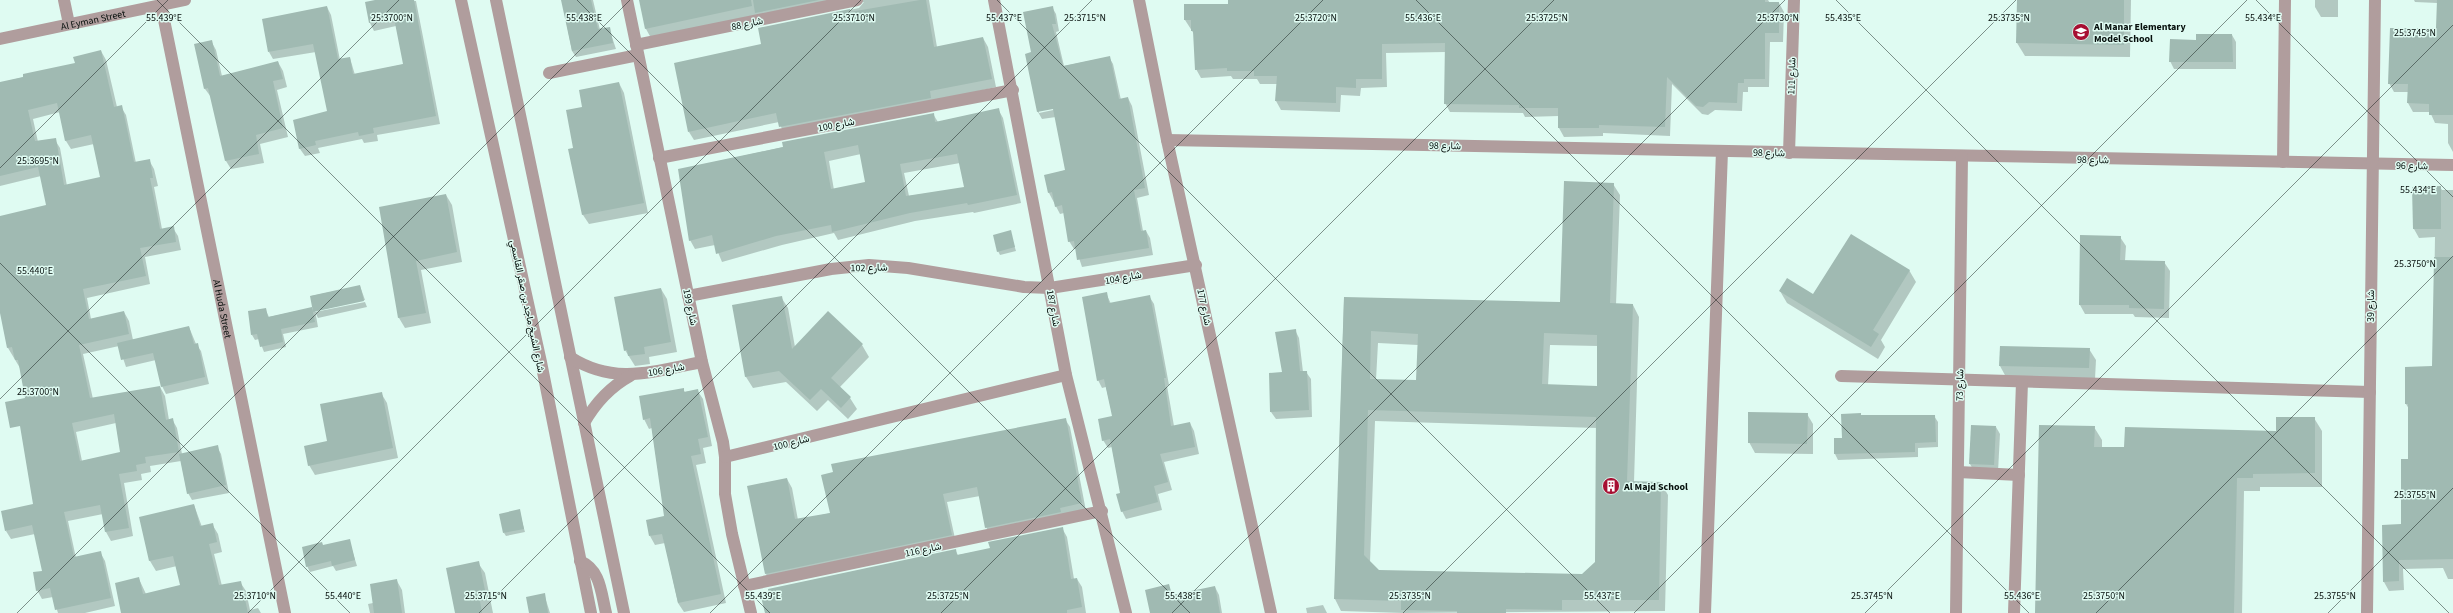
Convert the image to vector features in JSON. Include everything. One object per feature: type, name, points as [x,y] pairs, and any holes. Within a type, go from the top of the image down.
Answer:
[{"type":"street","points":[[64,0],[69,24]]},
{"type":"street","name":"Al Eyman Street","points":[[0,40],[185,0]]},
{"type":"street","name":"شارع الشيخ ماجد بن صقر القاسمي","points":[[461,0],[541,362],[591,613]]},
{"type":"street","points":[[496,0],[624,613]]},
{"type":"street","name":"شارع 199","points":[[627,0],[702,362],[725,458],[725,494],[751,613]]},
{"type":"street","name":"شارع 88","points":[[549,73],[637,50],[857,0]]},
{"type":"street","name":"شارع 187","points":[[994,0],[1013,90],[1066,375],[1102,511],[1126,613]]},
{"type":"street","name":"شارع 177","points":[[1139,0],[1167,140],[1196,265],[1272,613]]},
{"type":"street","name":"شارع 111","points":[[1789,152],[1794,0]]},
{"type":"street","points":[[2283,162],[2285,0]]},
{"type":"street","name":"شارع 39","points":[[2367,613],[2375,0]]},
{"type":"street","name":"Al Huda Street","points":[[160,5],[285,613]]},
{"type":"street","name":"شارع 100","points":[[659,158],[1013,90]]},
{"type":"street","name":"شارع 98","points":[[1167,140],[2372,164]]},
{"type":"street","points":[[1705,613],[1722,151]]},
{"type":"street","name":"شارع 73","points":[[1956,613],[1962,156]]},
{"type":"street","name":"شارع 96","points":[[2372,164],[2453,165]]},
{"type":"street","name":"شارع 102","points":[[688,296],[831,269],[869,265],[908,268],[1024,287],[1050,288]]},
{"type":"street","name":"شارع 104","points":[[1050,288],[1196,265]]},
{"type":"street","name":"شارع 106","points":[[570,357],[592,368],[630,376],[702,362]]},
{"type":"street","name":"شارع 100","points":[[725,458],[1066,375]]},
{"type":"street","name":"شارع 106","points":[[584,423],[591,411],[608,391],[630,376]]},
{"type":"street","points":[[1841,376],[2370,392]]},
{"type":"street","points":[[2014,613],[2022,382]]},
{"type":"street","points":[[1958,472],[2019,475]]},
{"type":"street","name":"شارع 116","points":[[744,586],[1102,511]]},
{"type":"street","points":[[580,560],[587,564],[596,574],[606,613]]},
{"type":"building","points":[[375,0],[414,0],[436,116],[373,128],[374,133],[359,136],[358,132],[315,141],[316,145],[299,149],[293,120],[327,111],[313,44],[268,52],[262,19],[327,6],[338,59],[350,57],[353,74],[403,64],[394,18],[369,23],[365,2]]},
{"type":"building","points":[[561,0],[591,0],[598,29],[610,27],[613,43],[572,51]]},
{"type":"building","points":[[639,0],[751,0],[752,6],[645,29]]},
{"type":"building","points":[[753,0],[819,0],[755,13]]},
{"type":"building","points":[[926,0],[934,47],[983,37],[992,79],[930,91],[931,98],[779,127],[776,113],[688,132],[674,63],[761,44],[758,28],[850,9],[850,12]]},
{"type":"building","points":[[1228,0],[1765,0],[1765,2],[1779,2],[1779,33],[1765,33],[1765,79],[1744,79],[1744,83],[1738,83],[1737,103],[1709,102],[1703,107],[1696,106],[1667,77],[1665,127],[1599,125],[1599,128],[1558,128],[1558,108],[1519,108],[1519,105],[1444,104],[1445,43],[1382,44],[1382,79],[1356,79],[1356,88],[1336,87],[1336,103],[1275,101],[1277,76],[1254,76],[1254,71],[1227,71],[1227,68],[1195,70],[1193,31],[1191,31],[1191,20],[1184,20],[1184,4],[1228,4]]},
{"type":"building","points":[[2017,0],[2124,0],[2124,45],[2016,43]]},
{"type":"building","points":[[2437,0],[2453,0],[2453,115],[2429,115],[2429,104],[2407,103],[2408,84],[2388,84],[2390,28],[2436,28]]},
{"type":"building","points":[[1053,6],[1056,24],[1052,24],[1063,66],[1110,56],[1119,99],[1128,97],[1145,188],[1134,190],[1141,231],[1146,230],[1149,248],[1077,260],[1074,241],[1068,242],[1062,205],[1055,207],[1052,192],[1048,193],[1044,175],[1065,170],[1053,109],[1037,112],[1025,54],[1031,52],[1023,12]]},
{"type":"building","points":[[2196,34],[2232,34],[2233,62],[2169,62],[2170,39],[2196,40]]},
{"type":"building","points":[[212,40],[220,76],[278,61],[283,79],[273,81],[283,128],[256,135],[259,154],[225,161],[208,88],[204,89],[194,44]]},
{"type":"building","points":[[101,50],[114,107],[122,105],[134,162],[150,159],[153,178],[150,178],[160,229],[174,226],[176,242],[140,248],[146,276],[83,289],[89,319],[124,311],[129,334],[79,345],[90,398],[160,386],[166,420],[173,418],[179,452],[145,457],[146,463],[136,465],[137,471],[119,474],[129,528],[105,532],[100,505],[64,512],[74,557],[101,551],[111,598],[55,610],[50,588],[36,591],[33,572],[42,571],[32,525],[5,531],[1,511],[33,504],[20,426],[10,428],[5,402],[25,398],[18,360],[15,360],[12,347],[7,348],[0,313],[0,216],[46,205],[38,167],[0,176],[0,82],[23,77],[23,74],[75,63],[73,57]],"holes":[[[57,103],[65,141],[91,135],[100,177],[64,185],[56,138],[35,141],[28,110]],[[114,414],[120,452],[80,461],[72,423]]]},
{"type":"building","points":[[619,82],[644,203],[582,215],[568,149],[573,148],[566,110],[582,107],[579,90]]},
{"type":"building","points":[[999,108],[1017,195],[968,205],[967,203],[910,213],[832,232],[831,225],[776,236],[716,254],[712,235],[689,241],[678,169],[783,147],[782,142],[934,113],[935,122]],"holes":[[[858,145],[865,182],[831,189],[824,152]],[[957,154],[964,187],[906,196],[900,164]]]},
{"type":"building","points":[[1564,181],[1614,183],[1610,303],[1633,304],[1627,481],[1661,482],[1659,600],[1562,600],[1562,610],[1506,609],[1506,613],[1457,613],[1457,611],[1401,610],[1401,601],[1334,599],[1344,297],[1560,302]],"holes":[[[1371,331],[1418,334],[1416,380],[1370,379]],[[1544,333],[1597,335],[1597,386],[1542,384]],[[1368,410],[1596,417],[1595,562],[1582,574],[1379,570],[1364,555]]]},
{"type":"building","points":[[2441,186],[2441,229],[2413,229],[2412,187]]},
{"type":"building","points":[[446,194],[457,252],[416,261],[426,313],[398,318],[379,207]]},
{"type":"building","points":[[1011,230],[1015,247],[997,252],[993,235]]},
{"type":"building","points":[[1851,234],[1910,270],[1873,330],[1879,334],[1871,347],[1779,291],[1787,278],[1813,294]]},
{"type":"building","points":[[2080,235],[2121,236],[2120,260],[2165,261],[2164,309],[2129,308],[2129,305],[2079,305]]},
{"type":"building","points":[[2434,257],[2453,257],[2453,559],[2399,560],[2399,581],[2383,582],[2382,525],[2401,524],[2401,459],[2408,459],[2408,404],[2405,404],[2405,367],[2432,366]]},
{"type":"building","points":[[360,285],[364,301],[313,312],[310,296]]},
{"type":"building","points":[[661,288],[671,342],[644,347],[645,354],[628,356],[627,350],[624,351],[614,297]]},
{"type":"building","points":[[1107,292],[1109,303],[1150,295],[1166,378],[1164,378],[1171,426],[1190,422],[1195,447],[1160,454],[1168,482],[1154,486],[1158,502],[1121,512],[1116,494],[1120,493],[1110,439],[1102,441],[1098,419],[1112,416],[1104,379],[1097,381],[1082,297]]},
{"type":"building","points":[[782,296],[792,349],[828,311],[863,344],[831,378],[851,397],[841,408],[821,389],[810,400],[779,371],[745,377],[732,305]]},
{"type":"building","points":[[312,307],[315,322],[281,329],[283,342],[260,347],[257,334],[251,335],[248,311],[266,308],[268,317]]},
{"type":"building","points":[[189,326],[194,344],[198,343],[205,377],[161,387],[153,353],[121,360],[117,343]]},
{"type":"building","points":[[1296,329],[1300,371],[1307,371],[1309,410],[1270,412],[1269,373],[1282,372],[1275,332]]},
{"type":"building","points":[[2000,346],[2090,348],[2089,368],[1999,366]]},
{"type":"building","points":[[684,388],[684,392],[698,389],[708,437],[698,439],[701,454],[691,456],[721,594],[678,603],[662,534],[649,536],[646,520],[664,516],[650,418],[643,420],[639,396]]},
{"type":"building","points":[[382,392],[393,448],[308,466],[304,446],[327,441],[320,404]]},
{"type":"building","points":[[1748,412],[1808,413],[1807,444],[1748,443]]},
{"type":"building","points":[[1861,413],[1861,415],[1935,415],[1936,442],[1915,443],[1915,452],[1834,454],[1834,438],[1842,438],[1841,414]]},
{"type":"building","points":[[2276,417],[2315,417],[2315,473],[2253,474],[2253,478],[2237,478],[2234,613],[2035,613],[2039,425],[2095,426],[2094,447],[2124,447],[2125,427],[2276,431]]},
{"type":"building","points":[[1066,418],[1082,503],[1060,508],[1061,512],[985,528],[977,487],[943,494],[952,535],[765,574],[747,486],[787,478],[795,519],[830,513],[821,475],[833,472],[831,464]]},
{"type":"building","points":[[1971,425],[1996,426],[1994,465],[1969,464]]},
{"type":"building","points":[[218,445],[226,485],[187,494],[179,454]]},
{"type":"building","points":[[194,504],[200,526],[213,523],[217,542],[209,544],[219,585],[241,581],[248,613],[121,613],[115,583],[139,577],[143,594],[180,585],[173,556],[149,561],[139,517]]},
{"type":"building","points":[[520,509],[524,529],[503,533],[499,514]]},
{"type":"building","points":[[1063,527],[1071,579],[1077,578],[1082,607],[1067,610],[1067,613],[765,613],[761,597],[769,595],[768,589],[956,549],[957,555],[990,548],[988,542]]},
{"type":"building","points":[[350,539],[355,560],[332,566],[331,561],[306,567],[302,547],[322,542],[323,545]]},
{"type":"building","points":[[479,561],[487,600],[480,601],[482,613],[455,613],[446,568]]},
{"type":"building","points":[[397,579],[402,613],[374,613],[370,584]]},
{"type":"building","points":[[1169,584],[1172,595],[1215,586],[1220,613],[1150,613],[1145,590]]},
{"type":"building","points":[[545,593],[548,613],[529,613],[526,597]]},
{"type":"place","name":"Al Manar Elementary Model School","points":[[2081,32]]},
{"type":"place","name":"Al Majd School","points":[[1611,486]]}]
